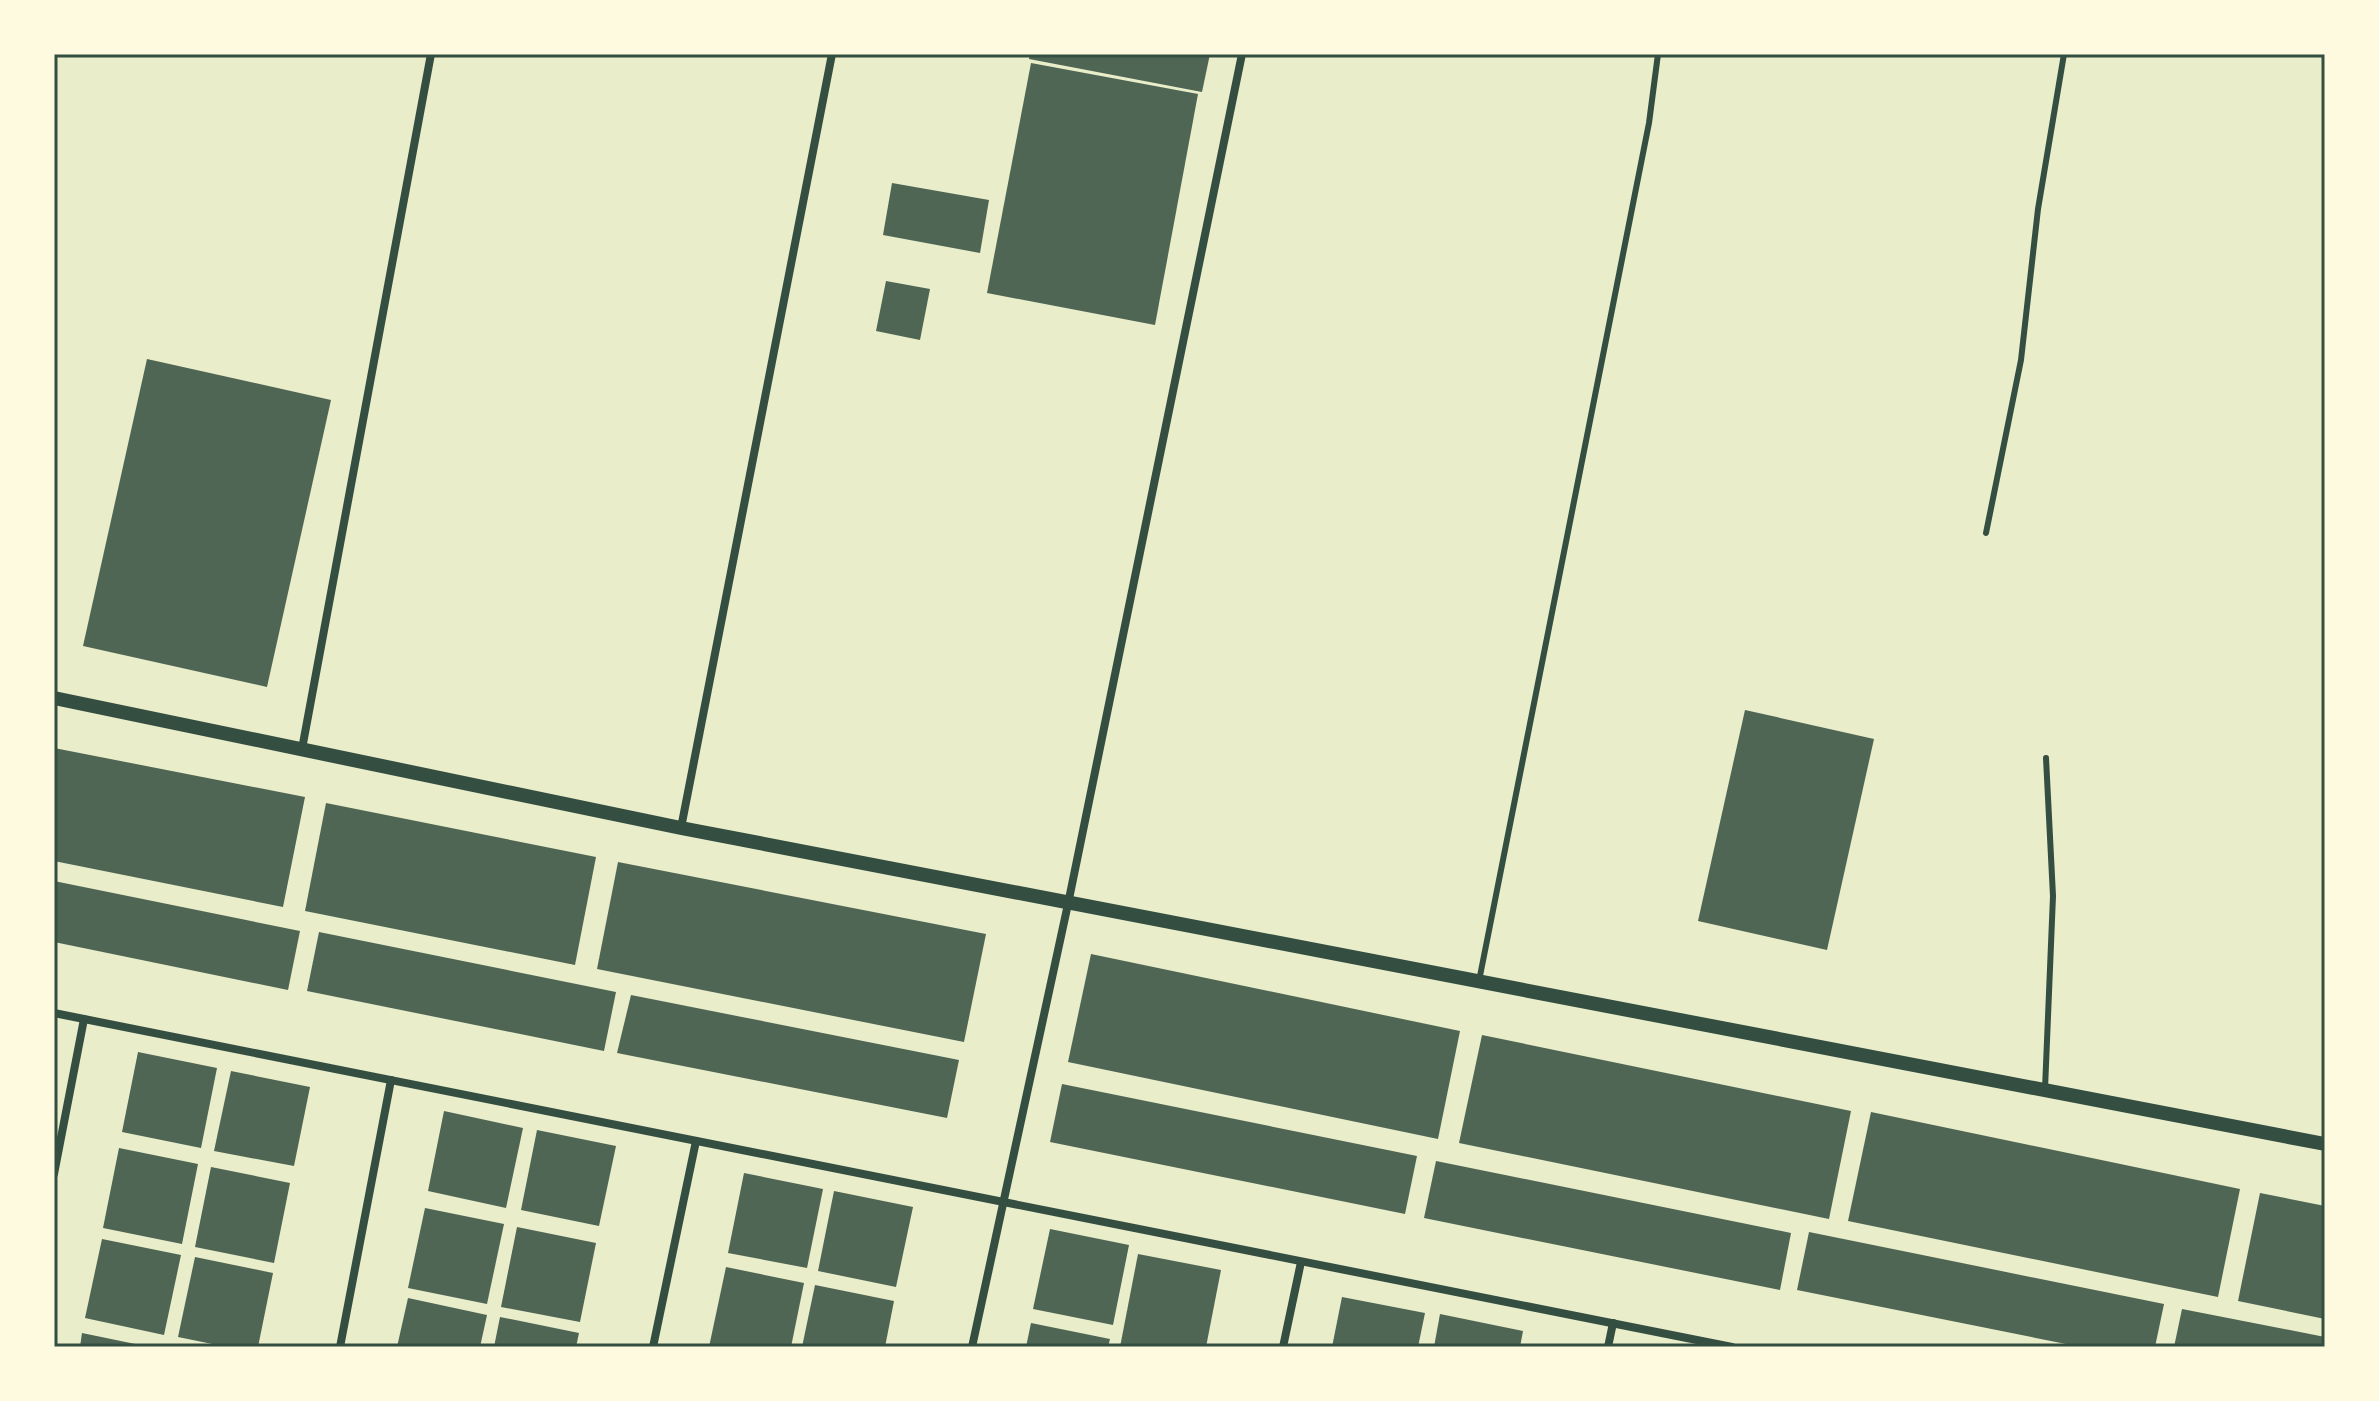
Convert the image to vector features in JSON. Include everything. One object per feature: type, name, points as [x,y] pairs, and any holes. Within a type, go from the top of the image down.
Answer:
[{"type":"street","points":[[302,749],[431,54]]},
{"type":"street","points":[[681,828],[832,54]]},
{"type":"street","points":[[972,1347],[1068,904],[1242,54]]},
{"type":"street","points":[[54,698],[681,828],[2325,1144]]},
{"type":"street","points":[[54,1013],[1732,1347]]},
{"type":"street","points":[[54,1174],[84,1019]]},
{"type":"street","points":[[340,1347],[391,1080]]},
{"type":"street","points":[[653,1347],[696,1141]]},
{"type":"street","points":[[1283,1347],[1301,1262]]},
{"type":"street","points":[[1608,1347],[1613,1323]]},
{"type":"lane","points":[[1479,981],[1643,154],[1658,54]]},
{"type":"lane","points":[[1986,533],[2021,360],[2038,209],[2064,54]]},
{"type":"lane","points":[[2045,1089],[2053,896],[2046,758]]},
{"type":"building","points":[[1030,54],[1210,54],[1202,92],[1029,59]]},
{"type":"building","points":[[1031,63],[1198,94],[1155,325],[987,293]]},
{"type":"building","points":[[892,183],[989,200],[980,253],[883,235]]},
{"type":"building","points":[[886,281],[930,289],[920,340],[876,331]]},
{"type":"building","points":[[147,359],[331,400],[267,687],[83,646]]},
{"type":"building","points":[[1745,710],[1874,739],[1827,950],[1698,921]]},
{"type":"building","points":[[54,748],[305,797],[283,907],[54,861]]},
{"type":"building","points":[[326,803],[596,857],[575,965],[305,911]]},
{"type":"building","points":[[618,862],[986,934],[964,1042],[597,969]]},
{"type":"building","points":[[54,881],[300,931],[288,990],[54,942]]},
{"type":"building","points":[[319,932],[616,992],[604,1051],[307,991]]},
{"type":"building","points":[[1091,954],[1460,1031],[1438,1139],[1068,1062]]},
{"type":"building","points":[[631,995],[959,1060],[947,1118],[617,1053]]},
{"type":"building","points":[[1482,1035],[1851,1111],[1829,1219],[1459,1143]]},
{"type":"building","points":[[138,1052],[217,1068],[201,1148],[122,1132]]},
{"type":"building","points":[[231,1071],[310,1087],[294,1166],[214,1151]]},
{"type":"building","points":[[1062,1084],[1417,1156],[1405,1214],[1050,1142]]},
{"type":"building","points":[[444,1111],[523,1128],[506,1208],[428,1191]]},
{"type":"building","points":[[1871,1112],[2240,1189],[2218,1297],[1848,1221]]},
{"type":"building","points":[[537,1130],[616,1146],[599,1226],[521,1210]]},
{"type":"building","points":[[119,1148],[198,1164],[182,1244],[103,1228]]},
{"type":"building","points":[[1436,1161],[1791,1233],[1780,1290],[1424,1218]]},
{"type":"building","points":[[211,1167],[290,1183],[274,1263],[195,1247]]},
{"type":"building","points":[[744,1173],[823,1189],[807,1268],[728,1253]]},
{"type":"building","points":[[834,1191],[913,1207],[896,1287],[818,1271]]},
{"type":"building","points":[[2260,1193],[2325,1206],[2325,1319],[2238,1301]]},
{"type":"building","points":[[425,1208],[504,1224],[487,1304],[408,1288]]},
{"type":"building","points":[[517,1227],[596,1243],[580,1322],[501,1307]]},
{"type":"building","points":[[1050,1229],[1129,1245],[1113,1325],[1033,1309]]},
{"type":"building","points":[[1809,1232],[2164,1304],[2155,1347],[2081,1347],[1797,1290]]},
{"type":"building","points":[[102,1239],[181,1255],[164,1335],[85,1318]]},
{"type":"building","points":[[1138,1254],[1221,1270],[1206,1347],[1120,1347]]},
{"type":"building","points":[[195,1257],[273,1273],[258,1347],[227,1347],[178,1337]]},
{"type":"building","points":[[726,1267],[804,1283],[791,1347],[709,1347]]},
{"type":"building","points":[[815,1285],[894,1301],[885,1347],[802,1347]]},
{"type":"building","points":[[1342,1297],[1425,1313],[1418,1347],[1332,1347]]},
{"type":"building","points":[[408,1298],[487,1315],[480,1347],[397,1347]]},
{"type":"building","points":[[2182,1309],[2325,1337],[2325,1347],[2174,1347]]},
{"type":"building","points":[[1440,1314],[1523,1331],[1520,1347],[1434,1347]]},
{"type":"building","points":[[500,1317],[579,1333],[576,1347],[494,1347]]},
{"type":"building","points":[[1031,1323],[1110,1339],[1108,1347],[1026,1347]]},
{"type":"building","points":[[82,1333],[145,1346],[145,1347],[80,1347]]}]
